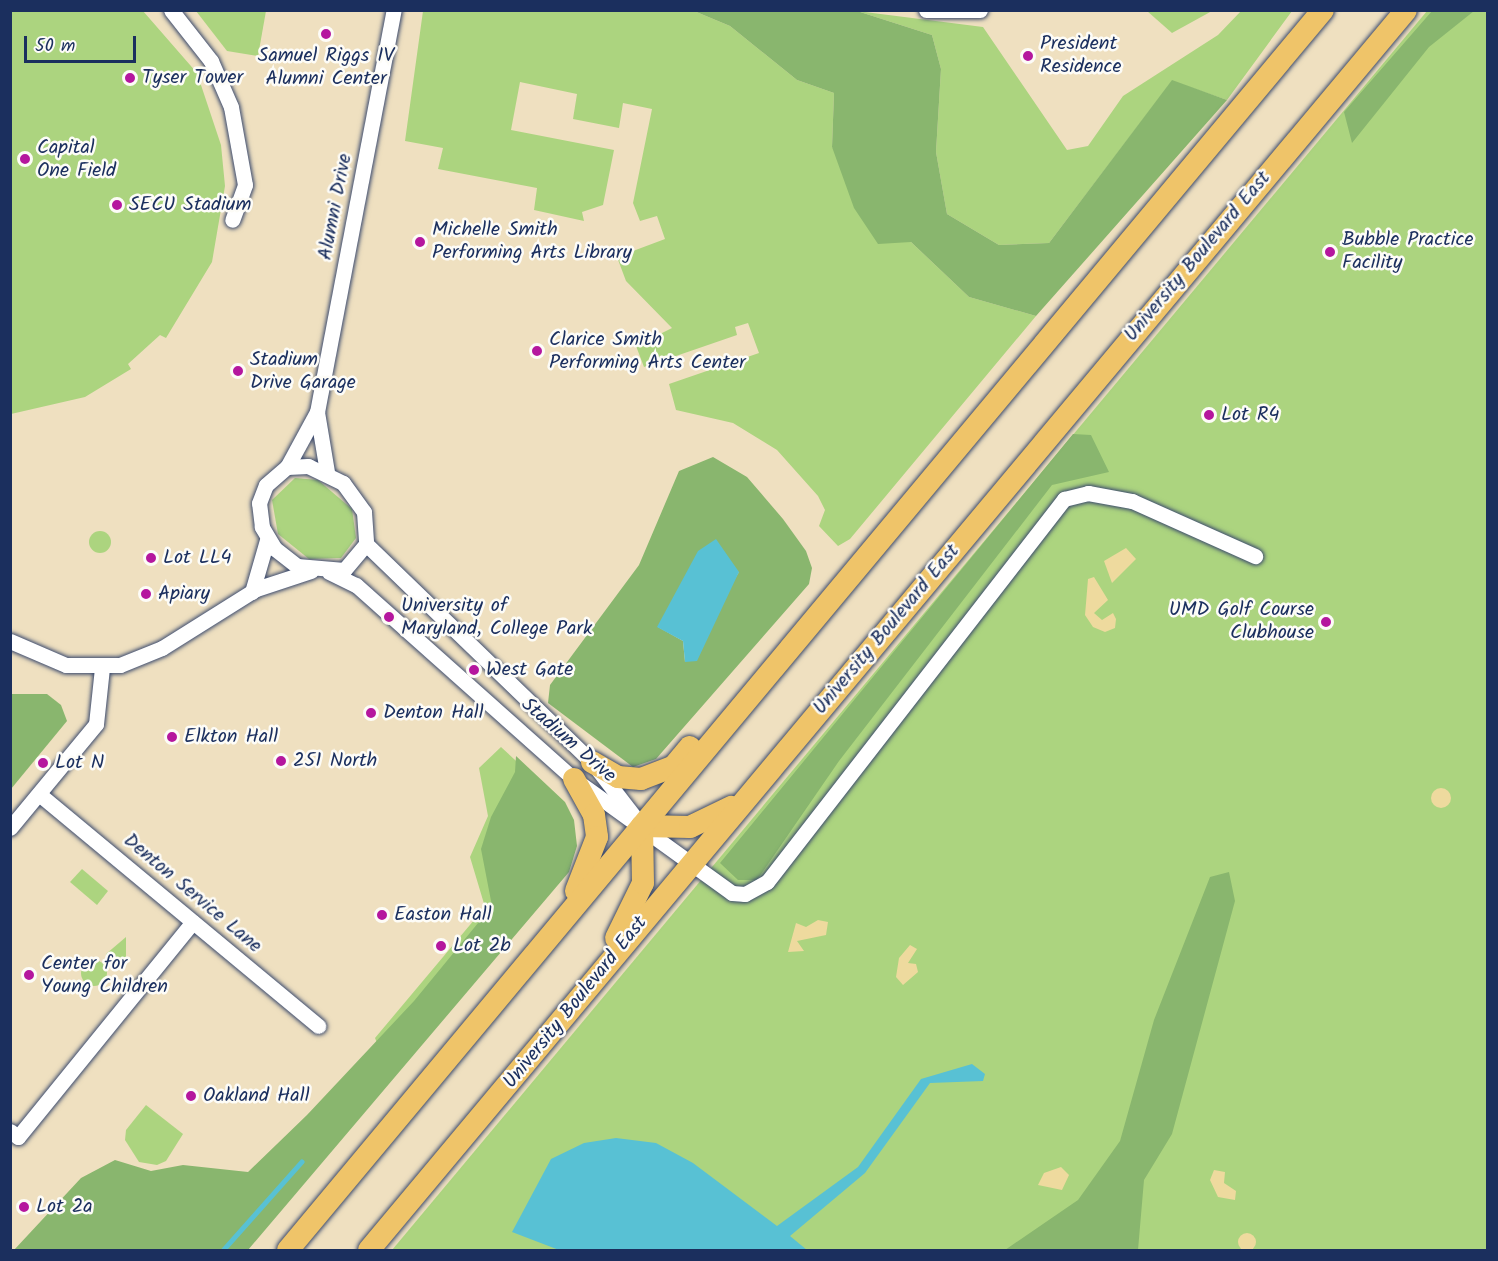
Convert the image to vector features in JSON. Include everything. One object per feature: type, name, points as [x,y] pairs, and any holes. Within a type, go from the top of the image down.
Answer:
[{"type":"main road","points":[[288,1251],[776,663],[1323,10]]},
{"type":"main road","name":"University Boulevard East","points":[[369,1251],[591,988],[760,780],[1406,10]]},
{"type":"main road","points":[[592,762],[627,779],[673,767],[747,680],[776,663]]},
{"type":"main road","points":[[551,933],[597,842],[594,815],[574,779]]},
{"type":"main road","points":[[642,826],[698,825],[730,808],[760,780]]},
{"type":"main road","points":[[591,988],[640,894],[645,871],[642,826]]},
{"type":"street","points":[[171,10],[201,46],[228,97],[245,185],[232,220]]},
{"type":"street","name":"Alumni Drive","points":[[317,412],[394,10]]},
{"type":"street","points":[[926,10],[980,10]]},
{"type":"street","points":[[317,412],[287,467],[261,496],[259,519],[267,540],[289,561],[322,571]]},
{"type":"street","points":[[10,641],[48,660],[102,668],[162,648],[252,592],[322,571],[349,567],[366,544],[361,506],[327,472],[317,412]]},
{"type":"street","points":[[287,467],[327,472]]},
{"type":"street","points":[[642,826],[690,864],[732,893],[746,894],[767,882],[1064,499],[1088,493],[1132,501],[1255,556]]},
{"type":"street","points":[[252,592],[267,540]]},
{"type":"street","name":"Stadium Drive","points":[[366,544],[592,762],[642,826]]},
{"type":"street","name":"Stadium Drive","points":[[322,571],[356,585],[574,779],[642,826]]},
{"type":"street","points":[[10,828],[96,724],[102,668]]},
{"type":"street","name":"Denton Service Lane","points":[[39,794],[318,1026]]},
{"type":"street","points":[[10,1131],[18,1137],[193,922]]},
{"type":"green space","name":"SECU Stadium","points":[[10,11],[143,11],[197,73],[221,145],[225,186],[212,262],[166,338],[160,335],[128,364],[131,369],[85,397],[11,414]]},
{"type":"green space","points":[[196,11],[266,11],[258,56],[227,51]]},
{"type":"green space","points":[[423,11],[694,11],[730,26],[797,80],[834,93],[832,147],[911,242],[969,297],[1036,316],[850,539],[838,546],[819,526],[825,510],[818,496],[777,450],[733,423],[676,410],[669,384],[759,353],[748,323],[735,327],[737,335],[644,367],[636,346],[672,328],[626,281],[617,257],[665,239],[657,216],[640,221],[633,203],[652,109],[623,103],[619,128],[573,119],[577,94],[520,82],[511,130],[614,150],[603,205],[582,212],[584,221],[534,210],[537,188],[438,169],[443,148],[405,141]]},
{"type":"green space","points":[[694,11],[857,11],[932,35],[941,69],[936,152],[947,214],[999,245],[1049,243],[1172,80],[1227,100],[1036,316],[969,297],[911,242],[878,244],[854,208],[832,147],[834,93],[797,80],[730,26]]},
{"type":"green space","points":[[857,11],[983,27],[1067,150],[1088,146],[1123,96],[1218,35],[1241,11],[1292,11],[1227,100],[1172,81],[1049,243],[999,245],[947,214],[936,152],[941,69],[932,35]]},
{"type":"green space","points":[[1147,11],[1212,11],[1172,33]]},
{"type":"green space","points":[[1427,11],[1487,11],[1487,1250],[392,1250]]},
{"type":"green space","points":[[1432,11],[1474,11],[1429,47],[1352,143],[1344,112]]},
{"type":"green space","points":[[1073,434],[1091,435],[1109,472],[1052,485],[839,761],[757,880],[738,880],[720,863]]},
{"type":"green space","points":[[713,457],[747,477],[783,519],[806,551],[812,568],[809,584],[656,759],[633,767],[548,703],[550,685],[639,565],[679,471]],"holes":[[[739,572],[685,662],[683,641],[658,627]]]},
{"type":"green space","points":[[295,478],[318,480],[352,509],[356,538],[341,558],[309,559],[278,534],[272,500]]},
{"type":"green space","points":[[100,531],[110,538],[111,542],[104,552],[100,553],[90,546],[89,542],[96,532]]},
{"type":"green space","points":[[11,694],[47,694],[61,705],[67,721],[11,789]]},
{"type":"green space","points":[[501,747],[555,797],[562,858],[389,1073],[375,1038],[485,907],[470,857],[488,816],[479,768]]},
{"type":"green space","points":[[516,756],[565,802],[574,820],[577,846],[569,872],[248,1250],[14,1250],[81,1178],[115,1160],[151,1171],[183,1165],[248,1172],[307,1115],[414,1001],[492,906],[481,849],[491,817],[515,772]]},
{"type":"green space","points":[[82,869],[108,891],[97,905],[70,882]]},
{"type":"green space","points":[[1229,872],[1235,901],[1172,1134],[1144,1180],[1138,1250],[1005,1250],[1078,1200],[1120,1141],[1154,1020],[1210,877]]},
{"type":"green space","points":[[126,937],[126,959],[117,966],[108,964],[106,954]]},
{"type":"green space","points":[[94,960],[103,964],[107,973],[103,982],[94,986],[85,982],[81,973],[85,964]]},
{"type":"green space","points":[[146,1105],[183,1134],[166,1161],[157,1165],[139,1162],[125,1140],[126,1130]]},
{"type":"sand","points":[[1126,548],[1136,559],[1112,583],[1104,561]]},
{"type":"sand","points":[[1094,577],[1108,600],[1094,613],[1102,620],[1113,613],[1116,619],[1115,628],[1105,632],[1093,627],[1085,615],[1088,579]]},
{"type":"sand","points":[[1441,788],[1448,791],[1451,798],[1448,805],[1441,808],[1434,805],[1431,798],[1434,791]]},
{"type":"sand","points":[[818,920],[828,922],[826,935],[797,941],[804,951],[788,952],[796,923],[806,927]]},
{"type":"sand","points":[[910,945],[917,949],[908,963],[916,964],[918,972],[903,985],[896,977],[899,958]]},
{"type":"sand","points":[[1061,1167],[1069,1175],[1062,1190],[1038,1185],[1044,1173]]},
{"type":"sand","points":[[1214,1170],[1225,1172],[1224,1183],[1236,1191],[1235,1200],[1218,1197],[1210,1180]]},
{"type":"sand","points":[[1247,1233],[1253,1236],[1256,1242],[1253,1248],[1247,1251],[1241,1248],[1238,1242],[1241,1236]]},
{"type":"water","points":[[716,539],[739,572],[697,661],[685,662],[683,641],[657,627],[698,551]]},
{"type":"water","points":[[972,1064],[985,1074],[983,1081],[930,1083],[865,1173],[790,1236],[807,1250],[559,1250],[512,1232],[551,1159],[584,1143],[616,1138],[656,1143],[693,1163],[777,1226],[858,1167],[921,1079]]},
{"type":"waterway","points":[[223,1250],[301,1162]]},
{"type":"place","name":"Samuel Riggs IV Alumni Center","points":[[326,34]]},
{"type":"place","name":"President Residence","points":[[1028,56]]},
{"type":"place","name":"Tyser Tower","points":[[130,78]]},
{"type":"place","name":"Capital One Field","points":[[25,159]]},
{"type":"place","name":"SECU Stadium","points":[[117,205]]},
{"type":"place","name":"Michelle Smith Performing Arts Library","points":[[420,242]]},
{"type":"place","name":"Bubble Practice Facility","points":[[1330,252]]},
{"type":"place","name":"Clarice Smith Performing Arts Center","points":[[537,351]]},
{"type":"place","name":"Stadium Drive Garage","points":[[238,371]]},
{"type":"place","name":"Lot R4","points":[[1209,415]]},
{"type":"place","name":"Lot LL4","points":[[151,558]]},
{"type":"place","name":"Apiary","points":[[146,594]]},
{"type":"place","name":"University of Maryland, College Park","points":[[389,617]]},
{"type":"place","name":"UMD Golf Course Clubhouse","points":[[1326,622]]},
{"type":"place","name":"West Gate","points":[[474,670]]},
{"type":"place","name":"Denton Hall","points":[[371,713]]},
{"type":"place","name":"Elkton Hall","points":[[172,737]]},
{"type":"place","name":"251 North","points":[[281,761]]},
{"type":"place","name":"Lot N","points":[[43,763]]},
{"type":"place","name":"Easton Hall","points":[[382,915]]},
{"type":"place","name":"Lot 2b","points":[[441,946]]},
{"type":"place","name":"Center for Young Children","points":[[29,975]]},
{"type":"place","name":"Oakland Hall","points":[[191,1096]]},
{"type":"place","name":"Lot 2a","points":[[24,1207]]}]
